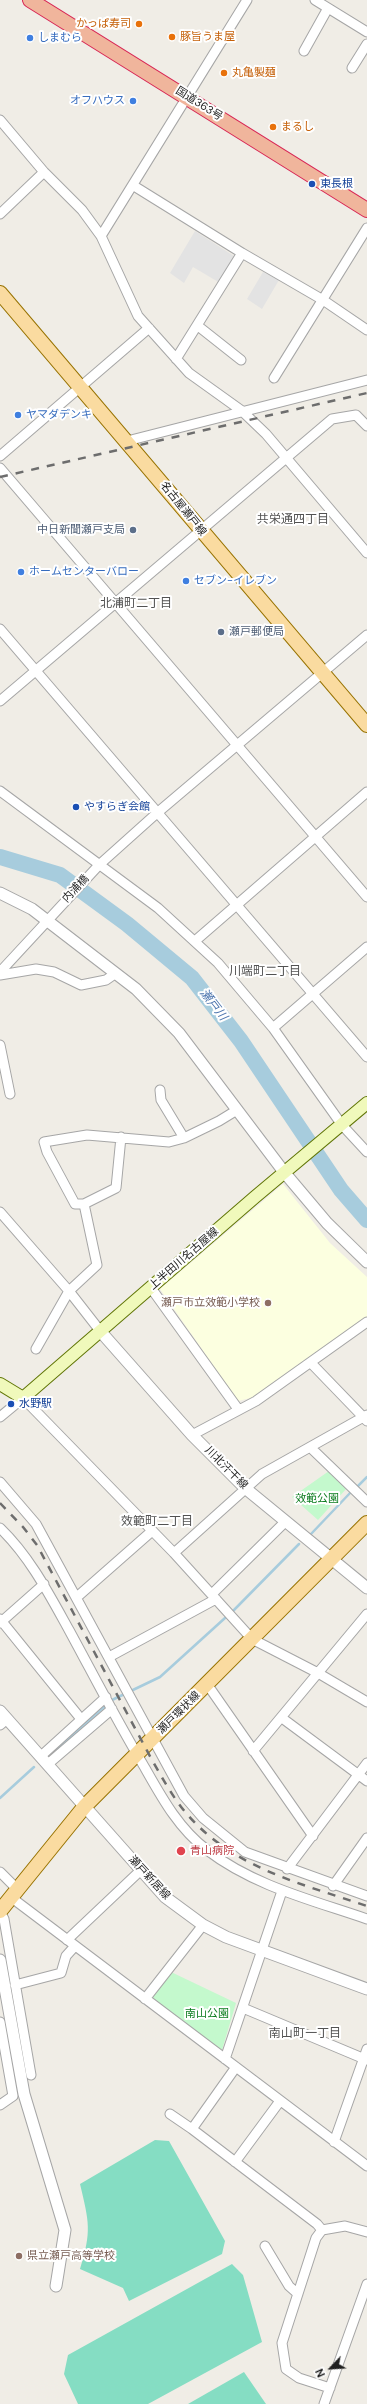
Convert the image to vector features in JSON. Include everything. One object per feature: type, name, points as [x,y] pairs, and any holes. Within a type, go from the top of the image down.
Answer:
[{"type":"highway","name":"国道363号","points":[[30,0],[367,210]]},
{"type":"main road","name":"名古屋瀬戸線","points":[[0,293],[79,389],[127,441],[201,531],[367,725]]},
{"type":"main road","name":"上半田川名古屋線","points":[[23,1398],[284,1172],[367,1103]]},
{"type":"main road","points":[[0,1384],[23,1398]]},
{"type":"main road","name":"瀬戸環状線","points":[[0,1912],[85,1806],[367,1523]]},
{"type":"street","points":[[101,236],[134,186],[186,96],[247,0]]},
{"type":"street","points":[[315,0],[367,32]]},
{"type":"street","points":[[304,51],[328,8]]},
{"type":"street","points":[[352,68],[367,44]]},
{"type":"street","points":[[0,120],[44,172],[82,210],[101,236],[133,308],[149,328],[188,373],[242,411],[266,434],[367,553]]},
{"type":"street","points":[[0,214],[44,172]]},
{"type":"street","points":[[134,186],[242,253],[323,300],[367,330]]},
{"type":"street","points":[[274,378],[367,228]]},
{"type":"street","points":[[176,359],[198,326],[242,253]]},
{"type":"street","points":[[198,326],[241,360]]},
{"type":"street","points":[[0,456],[149,328]]},
{"type":"street","points":[[127,441],[367,380]]},
{"type":"street","points":[[0,701],[332,419],[356,415],[367,426]]},
{"type":"street","points":[[0,468],[367,897]]},
{"type":"street","points":[[0,629],[367,1057]]},
{"type":"street","name":"内浦橋","points":[[0,973],[96,868],[157,813],[367,635]]},
{"type":"street","points":[[0,791],[96,868],[158,908],[232,976],[273,1028],[342,1125],[367,1152]]},
{"type":"street","points":[[195,941],[367,792]]},
{"type":"street","points":[[0,893],[32,909],[136,989],[179,1033],[284,1172],[327,1223],[367,1262]]},
{"type":"street","points":[[273,1028],[367,947]]},
{"type":"street","points":[[0,973],[36,970],[54,972],[80,985],[106,980],[116,973]]},
{"type":"street","points":[[0,1045],[10,1094]]},
{"type":"street","points":[[160,1090],[161,1100],[184,1138]]},
{"type":"street","points":[[121,1137],[116,1188],[84,1204],[75,1204],[46,1152],[44,1142],[87,1135],[121,1137],[169,1142],[184,1138],[219,1121],[237,1110]]},
{"type":"street","points":[[36,1349],[69,1291],[97,1265],[84,1204]]},
{"type":"street","points":[[0,1212],[69,1291],[101,1332]]},
{"type":"street","points":[[151,1288],[238,1409]]},
{"type":"street","points":[[192,1435],[238,1409],[256,1401],[367,1322]]},
{"type":"street","name":"川北汗干線","points":[[101,1332],[192,1435],[245,1488],[367,1588]]},
{"type":"street","points":[[174,1553],[262,1474],[366,1417],[311,1363]]},
{"type":"street","points":[[0,1417],[23,1398],[174,1553],[252,1639],[318,1673],[367,1702]]},
{"type":"street","points":[[311,1448],[367,1502]]},
{"type":"street","points":[[0,1482],[36,1524],[184,1796],[204,1818],[245,1852],[333,1886],[367,1896]]},
{"type":"street","points":[[109,1657],[214,1597],[285,1522]]},
{"type":"street","points":[[0,1528],[13,1540],[44,1584],[137,1755],[166,1804],[177,1819],[206,1849],[251,1878],[282,1891],[367,1919]]},
{"type":"street","points":[[77,1597],[152,1531]]},
{"type":"street","points":[[44,1584],[1,1621],[81,1719]]},
{"type":"street","points":[[253,1751],[367,1614]]},
{"type":"street","points":[[207,1684],[313,1836]]},
{"type":"street","points":[[44,1760],[81,1719],[109,1703]]},
{"type":"street","points":[[44,1760],[109,1703]]},
{"type":"street","name":"瀬戸新居線","points":[[2,1718],[44,1760],[165,1896],[203,1925],[261,1952],[367,1989]]},
{"type":"street","points":[[282,1718],[367,1781]]},
{"type":"street","points":[[287,1869],[367,1763]]},
{"type":"street","points":[[333,1886],[367,1838]]},
{"type":"street","points":[[67,1940],[141,1870]]},
{"type":"street","points":[[0,1872],[15,1894],[67,1940],[367,2166]]},
{"type":"street","points":[[225,2059],[282,1891]]},
{"type":"street","points":[[0,1912],[4,1919],[31,2075]]},
{"type":"street","points":[[145,1999],[203,1925]]},
{"type":"street","points":[[15,1985],[60,1973],[66,1956],[75,1946]]},
{"type":"street","points":[[0,1960],[24,2094],[65,2230],[56,2286]]},
{"type":"street","points":[[243,2008],[365,2059]]},
{"type":"street","points":[[0,2022],[13,2096],[0,2105]]},
{"type":"street","points":[[334,2142],[365,2059],[367,2049]]},
{"type":"street","points":[[192,2129],[236,2067]]},
{"type":"street","points":[[235,2162],[280,2101]]},
{"type":"street","points":[[170,2114],[317,2224],[322,2230]]},
{"type":"street","points":[[330,2388],[299,2378],[286,2369],[283,2364],[282,2343],[316,2238],[322,2230],[345,2226],[367,2232]]},
{"type":"street","points":[[265,2246],[289,2286],[298,2294]]},
{"type":"street","points":[[324,2404],[367,2284]]},
{"type":"shaded area","points":[[195,231],[237,258],[220,283],[193,267],[184,283],[170,273]]},
{"type":"shaded area","points":[[263,272],[279,280],[262,309],[247,299]]},
{"type":"shaded area","name":"瀬戸市立效範小学校","points":[[283,1184],[330,1243],[367,1277],[367,1317],[255,1397],[238,1401],[160,1289]]},
{"type":"green space","name":"效範公園","points":[[329,1471],[347,1488],[318,1520],[292,1497]]},
{"type":"green space","name":"南山公園","points":[[169,1971],[236,2003],[222,2050],[220,2051],[151,2000],[151,1995]]},
{"type":"green space","points":[[155,2140],[169,2141],[225,2241],[222,2254],[129,2301],[123,2288],[80,2269],[88,2235],[88,2226],[80,2184]]},
{"type":"green space","points":[[232,2264],[243,2275],[262,2342],[148,2404],[78,2404],[64,2374],[68,2355]]},
{"type":"green space","points":[[244,2372],[266,2404],[188,2404]]},
{"type":"waterway","name":"瀬戸川","points":[[0,857],[60,875],[127,924],[192,978],[241,1041],[341,1190],[367,1220]]},
{"type":"waterway","points":[[357,1487],[367,1477]]},
{"type":"waterway","points":[[311,1534],[351,1492]]},
{"type":"waterway","points":[[233,1611],[299,1544]]},
{"type":"waterway","points":[[52,1753],[112,1700],[160,1677],[225,1618]]},
{"type":"waterway","points":[[0,1798],[34,1767]]},
{"type":"railway","points":[[0,477],[367,393]]},
{"type":"railway","points":[[0,1503],[23,1527],[37,1545],[152,1760],[173,1795],[187,1814],[205,1833],[225,1848],[247,1861],[270,1872],[367,1906]]},
{"type":"place","name":"かっぱ寿司","points":[[139,24]]},
{"type":"place","name":"豚旨うま屋","points":[[172,37]]},
{"type":"place","name":"しまむら","points":[[30,38]]},
{"type":"place","name":"丸亀製麺","points":[[224,73]]},
{"type":"place","name":"オフハウス","points":[[133,101]]},
{"type":"place","name":"まるし","points":[[273,127]]},
{"type":"place","name":"東長根","points":[[312,184]]},
{"type":"place","name":"ヤマダデンキ","points":[[18,415]]},
{"type":"place","name":"中日新聞瀬戸支局","points":[[133,530]]},
{"type":"place","name":"ホームセンターバロー","points":[[21,572]]},
{"type":"place","name":"セブン-イレブン","points":[[186,581]]},
{"type":"place","name":"瀬戸郵便局","points":[[221,632]]},
{"type":"place","name":"やすらぎ会館","points":[[76,807]]},
{"type":"place","name":"瀬戸市立效範小学校","points":[[268,1303]]},
{"type":"place","name":"水野駅","points":[[11,1404]]},
{"type":"place","name":"青山病院","points":[[181,1851]]},
{"type":"place","name":"県立瀬戸高等学校","points":[[19,2256]]},
{"type":"district","name":"共栄通四丁目","points":[[293,520]]},
{"type":"district","name":"北浦町二丁目","points":[[136,604]]},
{"type":"district","name":"川端町二丁目","points":[[265,972]]},
{"type":"district","name":"效範町二丁目","points":[[157,1522]]},
{"type":"district","name":"南山町一丁目","points":[[305,2034]]}]
